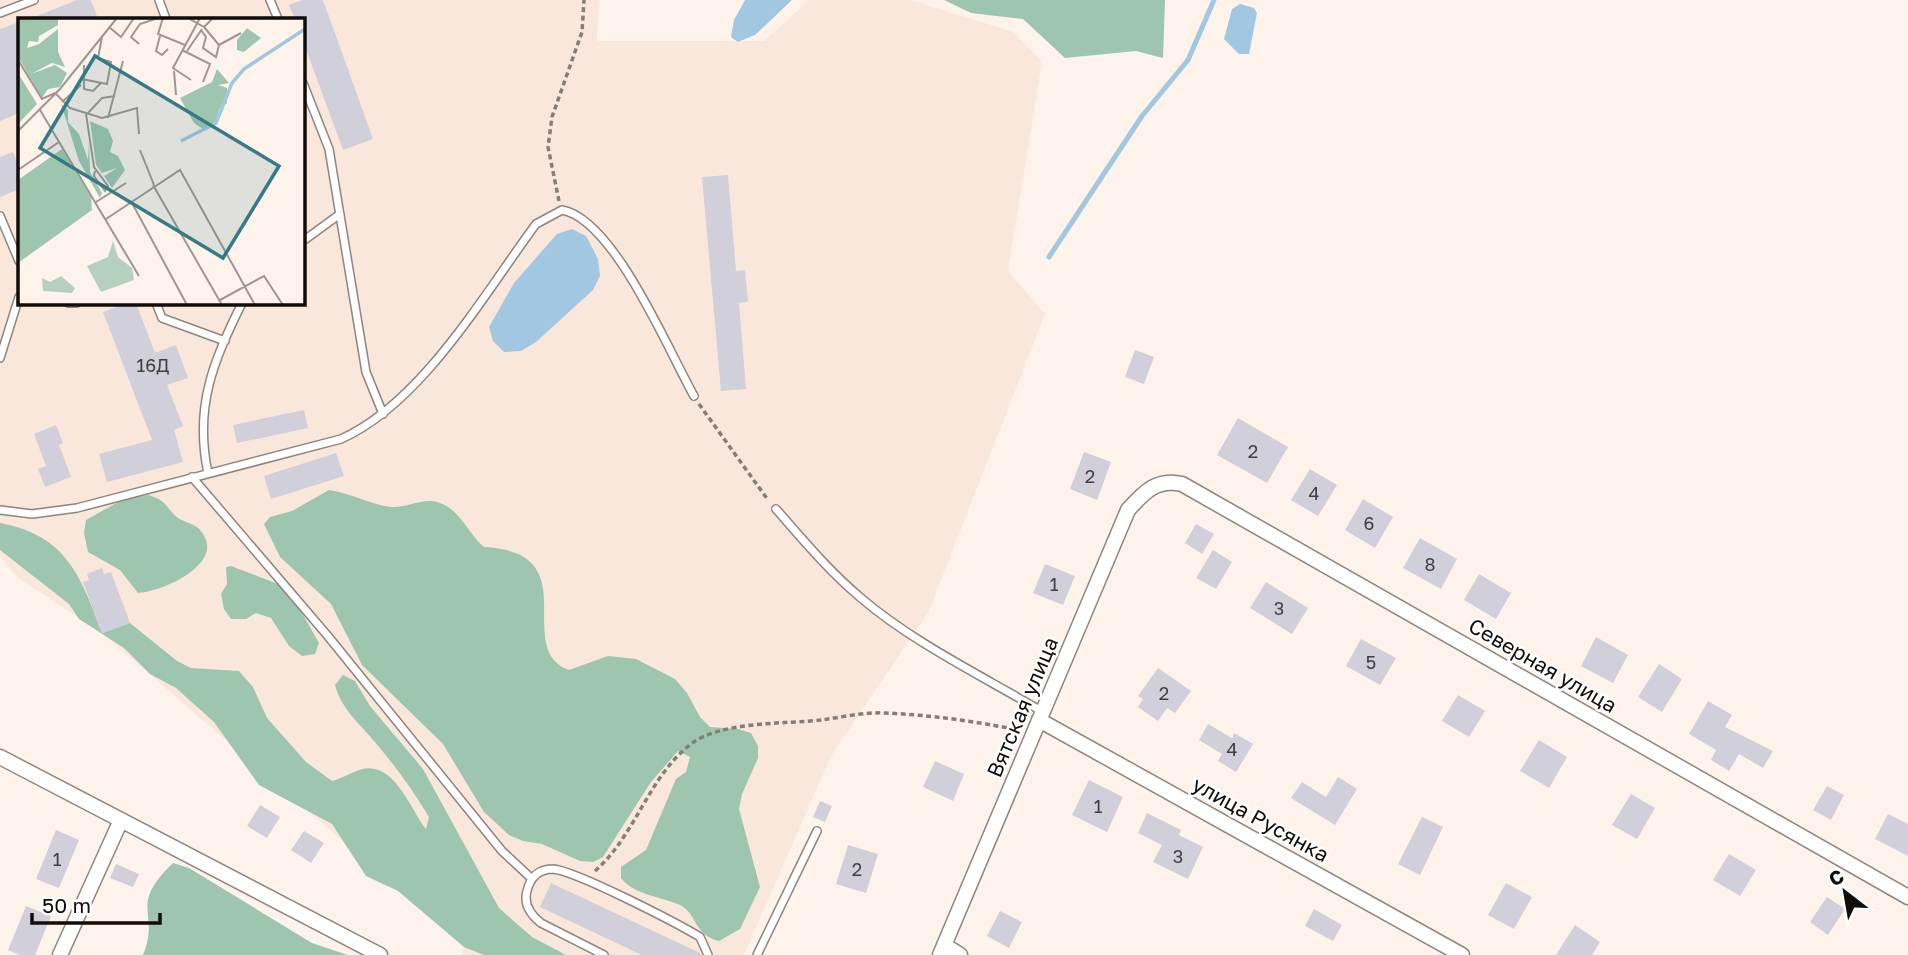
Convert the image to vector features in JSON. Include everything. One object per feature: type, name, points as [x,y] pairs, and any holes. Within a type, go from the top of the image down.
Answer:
[{"type":"street","name":"Северная улица","points":[[1155,485],[1170,481],[1182,484],[1908,897]]},
{"type":"street","name":"Вятская улица","points":[[942,950],[1128,510],[1155,485]]},
{"type":"street","name":"улица Русянка","points":[[1039,721],[1462,955]]},
{"type":"street","points":[[0,757],[380,955]]},
{"type":"street","points":[[60,955],[121,820]]},
{"type":"street","points":[[942,950],[960,955]]},
{"type":"lane","points":[[0,13],[34,0]]},
{"type":"lane","points":[[159,0],[166,18]]},
{"type":"lane","points":[[270,0],[278,18]]},
{"type":"lane","points":[[304,86],[329,149],[366,372],[383,414]]},
{"type":"lane","points":[[0,510],[51,513],[341,439],[362,430],[411,390],[536,224],[562,210],[578,216],[625,269],[694,396]]},
{"type":"lane","points":[[304,240],[340,214]]},
{"type":"lane","points":[[0,216],[18,259]]},
{"type":"lane","points":[[9,237],[18,233]]},
{"type":"lane","points":[[0,358],[18,300]]},
{"type":"lane","points":[[156,304],[162,318],[225,341]]},
{"type":"lane","points":[[208,473],[201,443],[201,419],[225,341],[242,304]]},
{"type":"lane","points":[[192,477],[327,635],[502,851],[531,878]]},
{"type":"lane","points":[[776,509],[832,573],[863,600],[1039,721]]},
{"type":"lane","points":[[757,955],[817,831]]},
{"type":"lane","points":[[604,955],[541,923],[533,916],[525,894],[531,878],[539,872],[551,869],[584,880],[700,937],[708,955]]},
{"type":"path","points":[[562,210],[551,175],[548,147],[552,117],[582,32],[584,0]]},
{"type":"path","points":[[694,396],[776,509]]},
{"type":"path","points":[[584,880],[629,833],[663,775],[690,744],[704,736],[746,726],[883,712],[965,719],[1039,721]]},
{"type":"shaded area","points":[[0,0],[599,0],[597,41],[764,41],[809,0],[910,0],[1014,32],[1042,62],[1008,271],[1045,314],[929,611],[831,756],[744,955],[462,955],[464,946],[102,633],[18,578],[0,557]]},
{"type":"green space","points":[[944,0],[1165,0],[1163,58],[1136,51],[1065,58],[1023,19],[971,13]]},
{"type":"green space","points":[[329,490],[391,507],[433,501],[448,507],[484,547],[515,553],[533,565],[542,582],[546,642],[553,659],[569,670],[608,656],[636,659],[675,679],[687,693],[700,717],[710,727],[751,733],[758,746],[758,758],[742,794],[739,809],[760,887],[740,929],[719,941],[711,938],[704,934],[680,905],[634,889],[621,878],[621,867],[646,850],[676,779],[686,772],[690,757],[678,751],[651,782],[603,857],[593,862],[580,861],[542,844],[523,841],[509,835],[484,812],[443,744],[362,665],[331,604],[280,557],[264,524],[270,517],[292,511]]},
{"type":"green space","points":[[148,495],[163,502],[178,518],[198,528],[206,540],[206,552],[201,563],[177,581],[138,593],[120,570],[88,552],[84,533],[86,520],[120,501]]},
{"type":"green space","points":[[0,523],[41,537],[56,548],[78,576],[102,633],[130,623],[177,661],[191,668],[239,671],[253,687],[267,718],[306,762],[332,781],[362,769],[374,769],[384,773],[400,789],[426,829],[429,817],[417,797],[352,716],[338,694],[335,685],[343,675],[355,681],[370,706],[423,769],[499,908],[532,937],[566,955],[484,955],[464,947],[398,891],[366,876],[332,824],[259,785],[214,722],[176,688],[150,674],[124,648],[79,619],[69,604],[0,550]]},
{"type":"green space","points":[[231,566],[283,586],[294,599],[319,643],[315,654],[302,656],[289,646],[271,618],[256,613],[246,619],[231,619],[224,609],[221,594],[227,584],[226,567]]},
{"type":"green space","points":[[173,863],[189,868],[312,943],[348,955],[143,955],[148,941],[148,900],[151,890]]},
{"type":"water","points":[[745,0],[792,0],[755,35],[738,42],[731,37],[734,20]]},
{"type":"water","points":[[1240,4],[1254,8],[1257,13],[1249,54],[1239,54],[1224,39],[1232,9]]},
{"type":"water","points":[[572,229],[586,236],[598,259],[600,276],[593,290],[536,342],[521,351],[504,352],[493,341],[489,327],[514,283],[557,234]]},
{"type":"building","points":[[77,0],[91,0],[98,18],[32,18]]},
{"type":"building","points":[[302,0],[323,0],[373,139],[343,150],[304,44],[304,18],[295,18],[289,5]]},
{"type":"building","points":[[18,22],[18,113],[0,121],[0,29]]},
{"type":"building","points":[[13,152],[18,159],[18,189],[0,197],[0,157]]},
{"type":"building","points":[[728,175],[736,271],[745,270],[748,302],[739,303],[746,389],[721,391],[702,177]]},
{"type":"building","points":[[124,304],[136,304],[155,353],[176,345],[188,378],[167,385],[183,426],[174,430],[183,462],[107,482],[99,454],[152,440],[103,312]]},
{"type":"building","points":[[1135,350],[1154,357],[1144,384],[1125,377]]},
{"type":"building","points":[[304,410],[308,428],[237,443],[233,425]]},
{"type":"building","points":[[1238,418],[1288,447],[1267,483],[1217,455]]},
{"type":"building","points":[[56,425],[63,443],[59,445],[71,477],[45,487],[38,469],[46,466],[34,434]]},
{"type":"building","points":[[1084,452],[1111,462],[1097,500],[1070,489]]},
{"type":"building","points":[[336,453],[344,476],[271,499],[264,476]]},
{"type":"building","points":[[1310,469],[1337,485],[1318,516],[1291,500]]},
{"type":"building","points":[[1363,499],[1393,517],[1375,548],[1345,530]]},
{"type":"building","points":[[1196,524],[1214,534],[1202,554],[1185,543]]},
{"type":"building","points":[[1420,538],[1457,559],[1441,589],[1403,568]]},
{"type":"building","points":[[1213,550],[1232,562],[1216,589],[1196,578]]},
{"type":"building","points":[[1045,564],[1075,576],[1063,605],[1033,593]]},
{"type":"building","points":[[102,568],[104,574],[111,572],[130,623],[102,633],[83,582],[89,580],[87,574]]},
{"type":"building","points":[[1479,574],[1511,593],[1496,619],[1464,600]]},
{"type":"building","points":[[1266,582],[1308,608],[1292,634],[1250,608]]},
{"type":"building","points":[[1596,637],[1628,655],[1613,683],[1581,666]]},
{"type":"building","points":[[1361,639],[1396,658],[1380,685],[1346,666]]},
{"type":"building","points":[[1659,664],[1682,679],[1662,712],[1638,697]]},
{"type":"building","points":[[1158,668],[1191,691],[1175,713],[1167,708],[1158,721],[1138,707],[1143,699],[1138,696]]},
{"type":"building","points":[[1458,695],[1485,711],[1469,737],[1442,721]]},
{"type":"building","points":[[1708,701],[1732,715],[1725,727],[1773,751],[1763,768],[1739,754],[1729,771],[1711,760],[1716,750],[1689,734]]},
{"type":"building","points":[[1208,724],[1232,738],[1234,733],[1253,744],[1236,772],[1218,761],[1222,754],[1199,740]]},
{"type":"building","points":[[1539,740],[1567,757],[1549,788],[1520,771]]},
{"type":"building","points":[[935,761],[964,774],[953,801],[923,787]]},
{"type":"building","points":[[1338,777],[1357,789],[1335,825],[1291,798],[1302,782],[1326,797]]},
{"type":"building","points":[[1089,780],[1123,797],[1107,832],[1072,815]]},
{"type":"building","points":[[1827,786],[1844,795],[1831,820],[1813,810]]},
{"type":"building","points":[[1631,794],[1655,808],[1637,839],[1612,825]]},
{"type":"building","points":[[820,801],[832,806],[825,822],[813,817]]},
{"type":"building","points":[[260,805],[280,817],[267,838],[247,826]]},
{"type":"building","points":[[1147,813],[1181,830],[1179,835],[1203,847],[1188,879],[1153,862],[1162,845],[1138,833]]},
{"type":"building","points":[[1888,814],[1908,824],[1908,856],[1875,839]]},
{"type":"building","points":[[1422,817],[1443,827],[1420,875],[1398,864]]},
{"type":"building","points":[[56,830],[79,840],[59,888],[36,879]]},
{"type":"building","points":[[304,831],[324,843],[311,863],[291,850]]},
{"type":"building","points":[[848,845],[878,854],[866,893],[836,884]]},
{"type":"building","points":[[1729,854],[1756,870],[1740,896],[1713,880]]},
{"type":"building","points":[[116,864],[139,874],[133,887],[110,878]]},
{"type":"building","points":[[551,883],[701,955],[642,955],[540,907]]},
{"type":"building","points":[[1506,883],[1532,897],[1514,929],[1488,915]]},
{"type":"building","points":[[1827,897],[1845,909],[1828,935],[1810,922]]},
{"type":"building","points":[[26,906],[51,916],[35,955],[20,955],[8,950]]},
{"type":"building","points":[[1314,909],[1342,925],[1333,941],[1305,926]]},
{"type":"building","points":[[1000,911],[1022,922],[1009,948],[987,936]]},
{"type":"building","points":[[1575,925],[1600,942],[1592,955],[1556,955]]},
{"type":"waterway","points":[[1049,257],[1142,116],[1188,60],[1214,0]]}]
